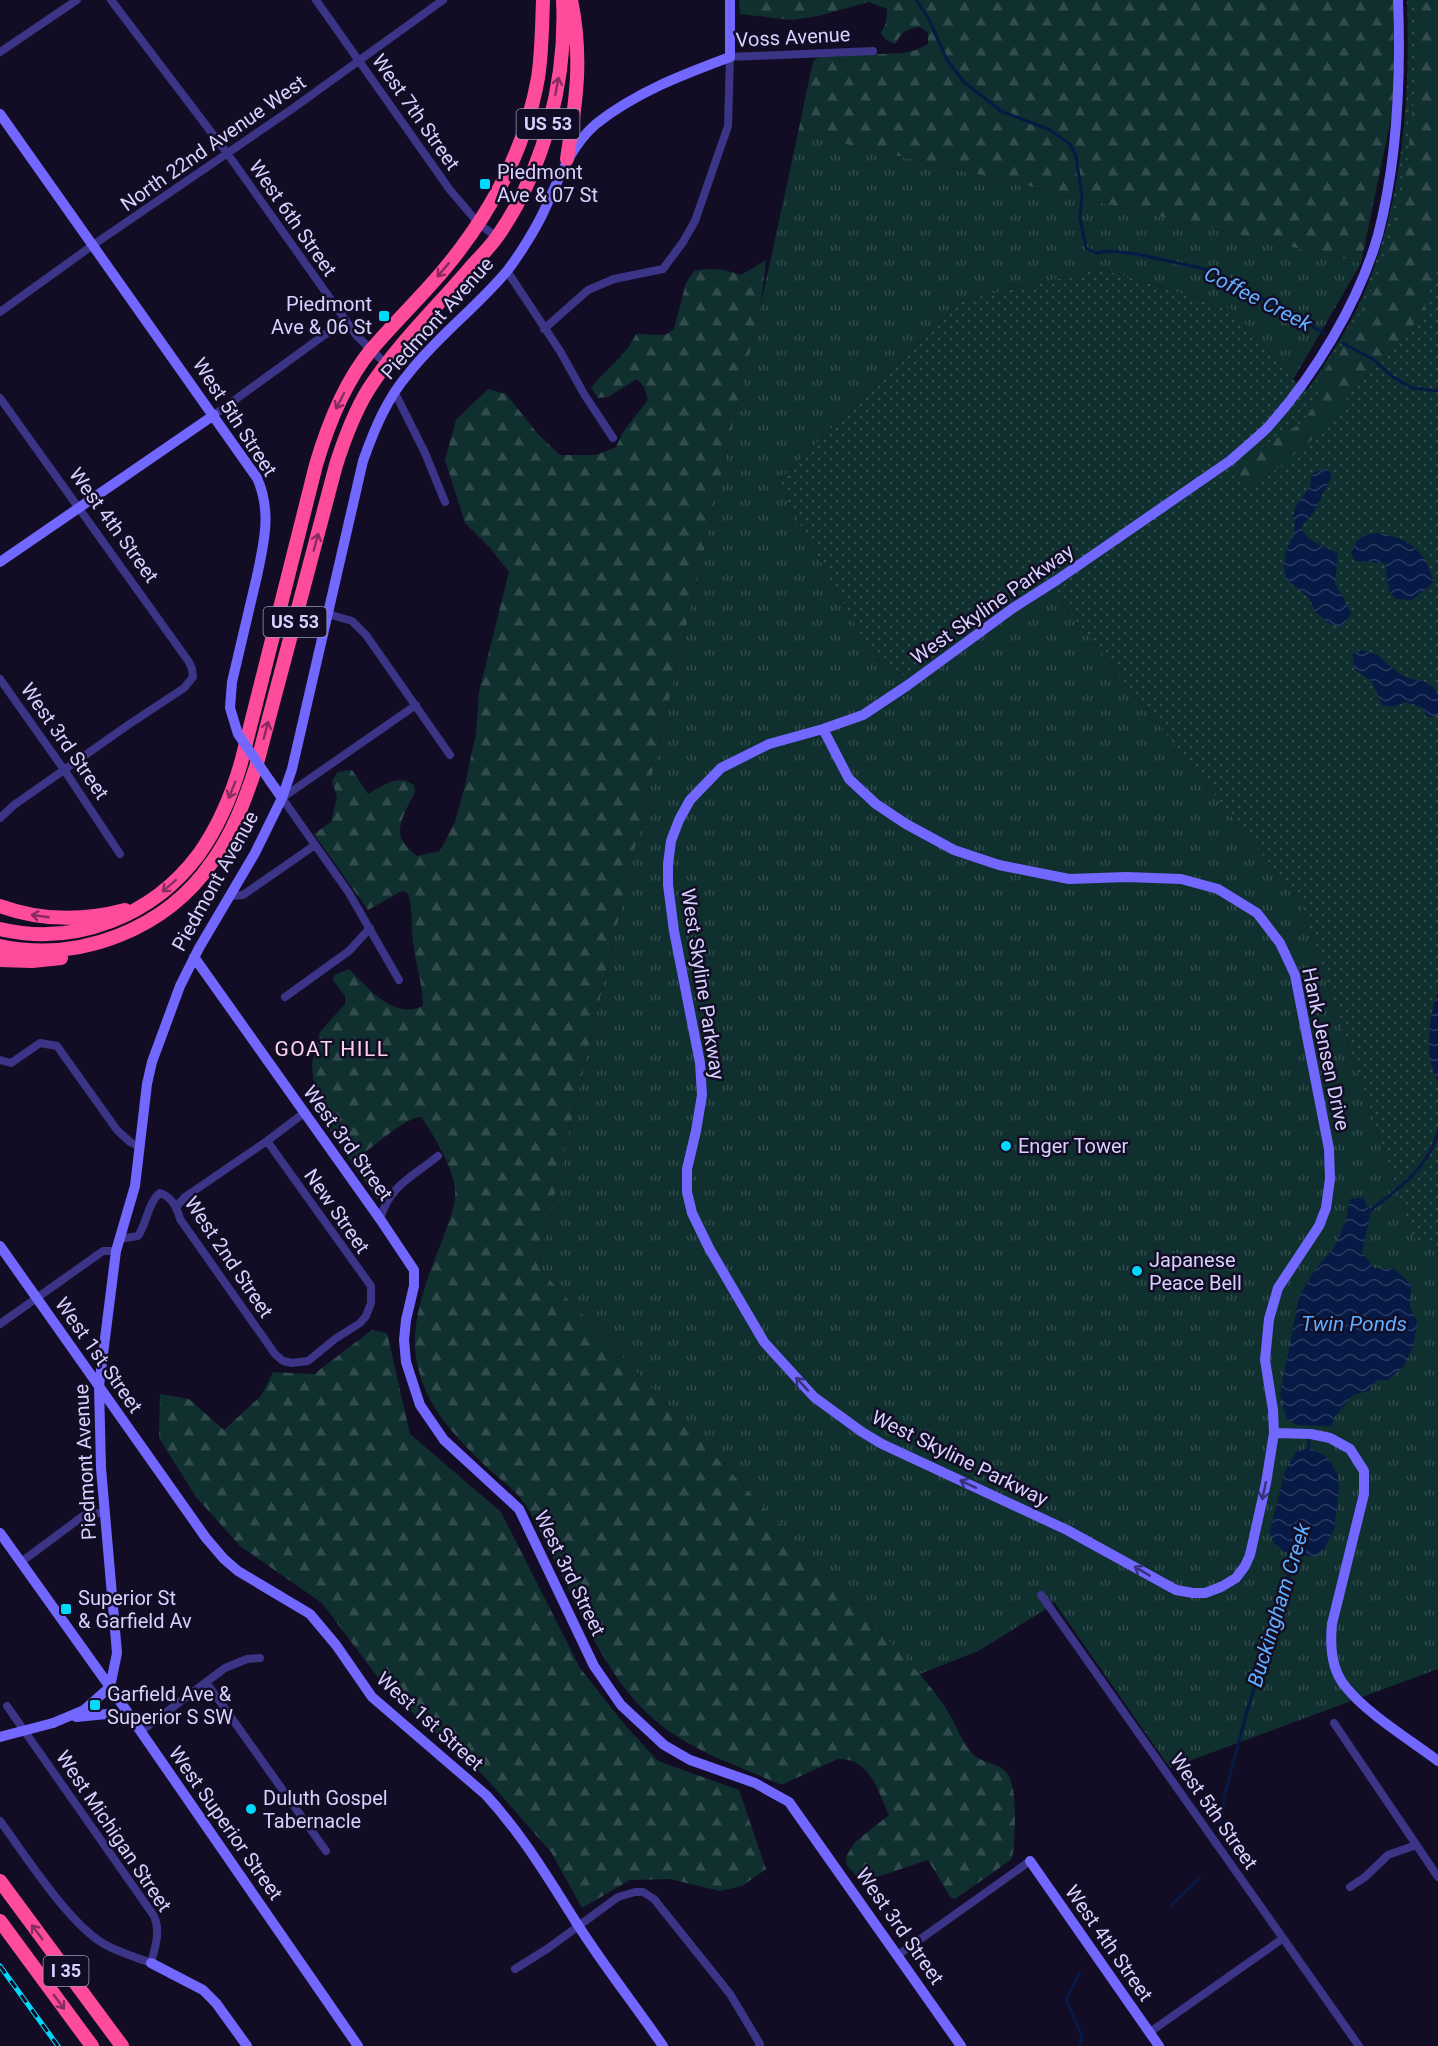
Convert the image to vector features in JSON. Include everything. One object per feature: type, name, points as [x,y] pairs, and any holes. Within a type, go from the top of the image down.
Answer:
[{"type":"highway","name":"Piedmont Avenue","points":[[81,924],[144,904],[169,886],[191,864],[206,844],[216,824],[242,763],[324,437],[346,389],[371,351],[442,272],[479,224],[503,184],[523,136],[538,76],[543,0]]},
{"type":"highway","name":"Piedmont Avenue","points":[[83,950],[108,946],[143,930],[178,905],[225,843],[246,797],[262,746],[343,444],[362,400],[386,364],[497,237],[523,192],[540,150],[551,113],[561,63],[563,0]]},
{"type":"highway","points":[[567,159],[579,67],[571,0]]},
{"type":"highway","points":[[0,906],[81,924]]},
{"type":"highway","points":[[0,929],[50,935],[81,924]]},
{"type":"highway","points":[[0,946],[40,951],[83,950]]},
{"type":"highway","points":[[0,960],[43,960],[68,957],[83,950]]},
{"type":"highway","name":"I 35","points":[[0,1881],[122,2046]]},
{"type":"highway","name":"I 35","points":[[0,1921],[92,2046]]},
{"type":"street","points":[[0,52],[77,0]]},
{"type":"street","name":"West 6th Street","points":[[111,0],[227,153],[345,320],[371,351],[386,364]]},
{"type":"street","name":"West 7th Street","points":[[316,0],[450,190],[479,224],[497,237]]},
{"type":"street","name":"North 22nd Avenue West","points":[[0,312],[443,0]]},
{"type":"street","points":[[544,329],[588,290],[614,279],[663,269],[695,221],[728,126],[730,0]]},
{"type":"street","name":"West Skyline Parkway","points":[[1274,1433],[1266,1483],[1250,1555],[1245,1566],[1236,1578],[1221,1587],[1205,1593],[1193,1593],[1176,1590],[1163,1584],[1117,1556],[1067,1530],[875,1440],[814,1397],[764,1342],[709,1248],[692,1213],[687,1192],[687,1169],[702,1095],[700,1063],[674,931],[668,864],[675,831],[690,800],[722,768],[769,744],[863,715],[1013,608],[1058,580],[1231,460],[1266,428],[1297,392],[1349,307],[1378,234],[1395,144],[1399,77],[1398,0]]},
{"type":"street","name":"Voss Avenue","points":[[567,159],[595,126],[639,94],[730,57],[873,51]]},
{"type":"street","name":"West 5th Street","points":[[0,114],[214,415],[254,474],[263,495],[266,528],[232,682],[230,708],[238,734],[282,798]]},
{"type":"street","name":"Piedmont Avenue","points":[[110,1687],[117,1653],[101,1468],[99,1386],[116,1251],[133,1193],[143,1108],[152,1062],[172,1005],[194,957],[231,897],[282,798],[299,744],[363,461],[379,419],[408,373],[507,271],[542,216],[567,159]]},
{"type":"street","points":[[507,271],[560,351],[584,394],[613,438]]},
{"type":"street","points":[[0,562],[214,415],[345,320]]},
{"type":"street","points":[[395,393],[445,502]]},
{"type":"street","name":"West 4th Street","points":[[0,398],[192,669],[193,676],[184,688],[65,771]]},
{"type":"street","points":[[328,614],[348,619],[362,630],[450,755]]},
{"type":"street","name":"West 3rd Street","points":[[0,679],[120,854]]},
{"type":"street","points":[[399,980],[349,893],[282,798],[416,705]]},
{"type":"street","name":"Hank Jensen Drive","points":[[823,729],[849,779],[876,804],[906,824],[954,850],[999,865],[1069,879],[1126,877],[1181,879],[1218,889],[1257,913],[1280,943],[1295,975],[1329,1149],[1330,1179],[1326,1208],[1318,1226],[1278,1288],[1269,1318],[1265,1360],[1273,1410],[1274,1433]]},
{"type":"street","points":[[0,818],[14,805],[65,771]]},
{"type":"street","points":[[231,897],[243,895],[315,845]]},
{"type":"street","points":[[285,997],[349,951],[370,928]]},
{"type":"street","name":"West 3rd Street","points":[[194,957],[414,1270],[414,1286],[404,1341],[405,1362],[420,1405],[444,1440],[519,1509],[594,1666],[621,1705],[664,1745],[690,1760],[755,1783],[789,1802],[961,2046]]},
{"type":"street","points":[[0,1060],[10,1063],[40,1043],[57,1046],[117,1130],[130,1142],[140,1147]]},
{"type":"street","points":[[177,1206],[185,1197],[304,1113]]},
{"type":"street","name":"New Street","points":[[267,1141],[370,1286],[371,1304],[360,1323],[308,1361],[292,1363]]},
{"type":"street","points":[[380,1219],[390,1195],[438,1156]]},
{"type":"street","name":"West 2nd Street","points":[[119,1239],[138,1236],[144,1228],[154,1197],[159,1193],[166,1195],[177,1206],[180,1219],[275,1354],[292,1363]]},
{"type":"street","name":"West 1st Street","points":[[0,1245],[206,1538],[224,1559],[255,1582],[310,1614],[336,1645],[372,1697],[486,1795],[515,1827],[578,1925],[663,2046]]},
{"type":"street","points":[[0,1324],[103,1251],[116,1251]]},
{"type":"street","points":[[1274,1433],[1320,1436],[1350,1449],[1364,1471],[1364,1494],[1332,1624],[1330,1641],[1336,1669],[1344,1685],[1367,1708],[1438,1761]]},
{"type":"street","points":[[21,1562],[83,1516],[105,1512]]},
{"type":"street","name":"West Superior Street","points":[[0,1533],[141,1731],[358,2046]]},
{"type":"street","name":"West 5th Street","points":[[1041,1595],[1359,2046]]},
{"type":"street","points":[[141,1731],[225,1668],[238,1662],[260,1658]]},
{"type":"street","points":[[206,1682],[326,1851]]},
{"type":"street","points":[[0,1737],[70,1717],[84,1710],[110,1687]]},
{"type":"street","name":"West Michigan Street","points":[[7,1706],[154,1916],[158,1925],[158,1935],[151,1964]]},
{"type":"street","points":[[70,1717],[107,1714],[133,1720]]},
{"type":"street","points":[[1334,1723],[1438,1877]]},
{"type":"street","points":[[0,1821],[83,1928],[104,1944],[151,1964],[202,1990],[216,2003],[247,2046]]},
{"type":"street","points":[[1350,1887],[1365,1877],[1388,1855],[1416,1845]]},
{"type":"street","points":[[898,1955],[1030,1861]]},
{"type":"street","name":"West 4th Street","points":[[1030,1861],[1160,2046]]},
{"type":"street","points":[[515,1969],[548,1949],[623,1894],[643,1892],[654,1899],[730,1995],[760,2045]]},
{"type":"street","points":[[1150,2032],[1282,1939]]},
{"type":"green space","points":[[739,0],[1393,0],[1394,104],[1361,263],[798,133],[814,60],[820,57],[903,53],[916,50],[928,44],[928,33],[920,27],[915,28],[905,32],[895,44],[888,41],[881,32],[886,23],[887,9],[869,2],[818,16],[791,20],[740,14]]},
{"type":"green space","points":[[1407,0],[1438,0],[1438,1246],[1414,1239],[1299,901],[1053,592],[1041,580],[906,677],[872,656],[777,482],[960,301],[1101,269],[1233,309],[1293,380],[1307,390],[1337,344],[1363,296],[1387,225],[1401,151],[1405,113]]},
{"type":"green space","points":[[1415,0],[1438,0],[1438,271],[1432,277],[1423,313],[1396,345],[1362,372],[1346,400],[1315,437],[1260,483],[1252,488],[1243,485],[1235,476],[1245,458],[1300,424],[1319,401],[1317,381],[1340,349],[1360,314],[1393,235],[1406,174],[1417,67]]},
{"type":"green space","points":[[798,133],[1361,263],[1293,380],[1233,309],[1101,269],[960,301],[777,482],[872,656],[906,677],[1041,580],[1053,592],[1299,901],[1414,1239],[1438,1246],[1438,1669],[1170,1768],[1054,1602],[978,1651],[920,1674],[538,1267],[761,304]]},
{"type":"green space","points":[[766,260],[761,304],[538,1267],[920,1674],[945,1707],[971,1752],[979,1759],[998,1766],[1006,1772],[1013,1789],[1014,1801],[1015,1827],[1012,1859],[955,1899],[951,1898],[928,1860],[861,1881],[847,1866],[846,1857],[855,1842],[889,1815],[876,1786],[858,1764],[838,1759],[779,1784],[710,1755],[678,1737],[648,1714],[632,1697],[603,1656],[526,1505],[452,1432],[431,1402],[424,1385],[415,1348],[417,1319],[424,1290],[450,1219],[455,1196],[451,1173],[437,1143],[421,1117],[408,1121],[365,1152],[381,1190],[381,1198],[377,1199],[315,1107],[312,1063],[320,1032],[345,1004],[345,996],[333,980],[334,975],[349,969],[373,993],[391,1005],[401,1009],[423,1006],[408,894],[404,891],[400,892],[368,910],[314,834],[331,822],[337,797],[332,781],[338,772],[352,770],[368,794],[396,780],[414,785],[415,792],[403,817],[400,833],[404,843],[417,856],[440,851],[455,822],[476,734],[479,692],[509,572],[491,549],[465,523],[445,460],[456,420],[488,389],[506,394],[538,434],[560,455],[596,455],[616,447],[623,432],[648,400],[644,387],[637,379],[608,397],[598,398],[591,388],[621,356],[636,334],[665,335],[674,329],[686,283],[694,271],[718,269],[741,275]]},
{"type":"green space","points":[[372,1330],[387,1333],[410,1434],[501,1512],[580,1668],[624,1724],[658,1761],[739,1790],[766,1869],[742,1886],[720,1891],[670,1879],[630,1880],[582,1908],[551,1852],[484,1776],[388,1691],[322,1603],[240,1546],[196,1497],[159,1438],[160,1394],[189,1399],[224,1430],[261,1396],[273,1372],[314,1374]]},
{"type":"water","points":[[1326,469],[1331,472],[1331,477],[1313,514],[1302,525],[1303,532],[1311,540],[1338,554],[1335,583],[1351,613],[1340,627],[1329,623],[1315,611],[1309,598],[1287,580],[1284,568],[1285,554],[1294,534],[1295,508],[1310,486],[1311,477],[1315,472]]},
{"type":"water","points":[[1379,533],[1408,543],[1421,554],[1426,562],[1434,582],[1412,600],[1396,599],[1389,591],[1385,563],[1355,561],[1351,553],[1361,537]]},
{"type":"water","points":[[1361,650],[1378,655],[1406,678],[1423,681],[1433,686],[1438,695],[1438,715],[1429,718],[1421,707],[1406,702],[1393,707],[1382,705],[1371,680],[1355,670],[1352,655]]},
{"type":"water","points":[[1438,991],[1438,1082],[1431,1060],[1429,1037]]},
{"type":"water","name":"Twin Ponds","points":[[1363,1198],[1371,1212],[1362,1252],[1374,1268],[1395,1269],[1411,1285],[1410,1307],[1417,1321],[1414,1344],[1403,1367],[1388,1380],[1377,1380],[1368,1391],[1353,1395],[1335,1416],[1331,1426],[1297,1425],[1287,1419],[1280,1395],[1299,1297],[1313,1273],[1335,1246],[1346,1220],[1350,1199]]},
{"type":"water","points":[[1309,1448],[1325,1456],[1331,1463],[1338,1476],[1339,1491],[1334,1529],[1324,1549],[1316,1556],[1285,1552],[1273,1542],[1270,1531],[1285,1471],[1296,1452]]},
{"type":"waterway","name":"Coffee Creek","points":[[916,0],[929,19],[947,60],[964,82],[1001,111],[1050,130],[1070,144],[1076,156],[1082,197],[1080,217],[1086,248],[1096,253],[1109,251],[1137,254],[1214,271],[1324,333]]},
{"type":"waterway","name":"Coffee Creek","points":[[1343,343],[1374,360],[1393,377],[1412,388],[1438,391]]},
{"type":"waterway","name":"Buckingham Creek","points":[[1368,1212],[1400,1187],[1420,1167],[1428,1156],[1438,1131]]},
{"type":"waterway","name":"Buckingham Creek","points":[[1308,1452],[1309,1437]]},
{"type":"waterway","name":"Buckingham Creek","points":[[1221,1824],[1224,1797],[1248,1708],[1296,1553]]},
{"type":"waterway","name":"Buckingham Creek","points":[[1171,1905],[1200,1878]]},
{"type":"waterway","name":"Buckingham Creek","points":[[1080,1973],[1066,1999],[1082,2036],[1080,2046]]},
{"type":"railway","points":[[0,1966],[58,2046]]},
{"type":"place","name":"Piedmont Ave & 07 St","points":[[485,184]]},
{"type":"place","name":"Piedmont Ave & 06 St","points":[[384,316]]},
{"type":"place","name":"Enger Tower","points":[[1006,1146]]},
{"type":"place","name":"Japanese Peace Bell","points":[[1137,1271]]},
{"type":"place","name":"Superior St & Garfield Av","points":[[66,1609]]},
{"type":"place","name":"Garfield Ave & Superior S SW","points":[[95,1705]]},
{"type":"place","name":"Duluth Gospel Tabernacle","points":[[251,1809]]},
{"type":"district","name":"GOAT HILL","points":[[332,1049]]}]
